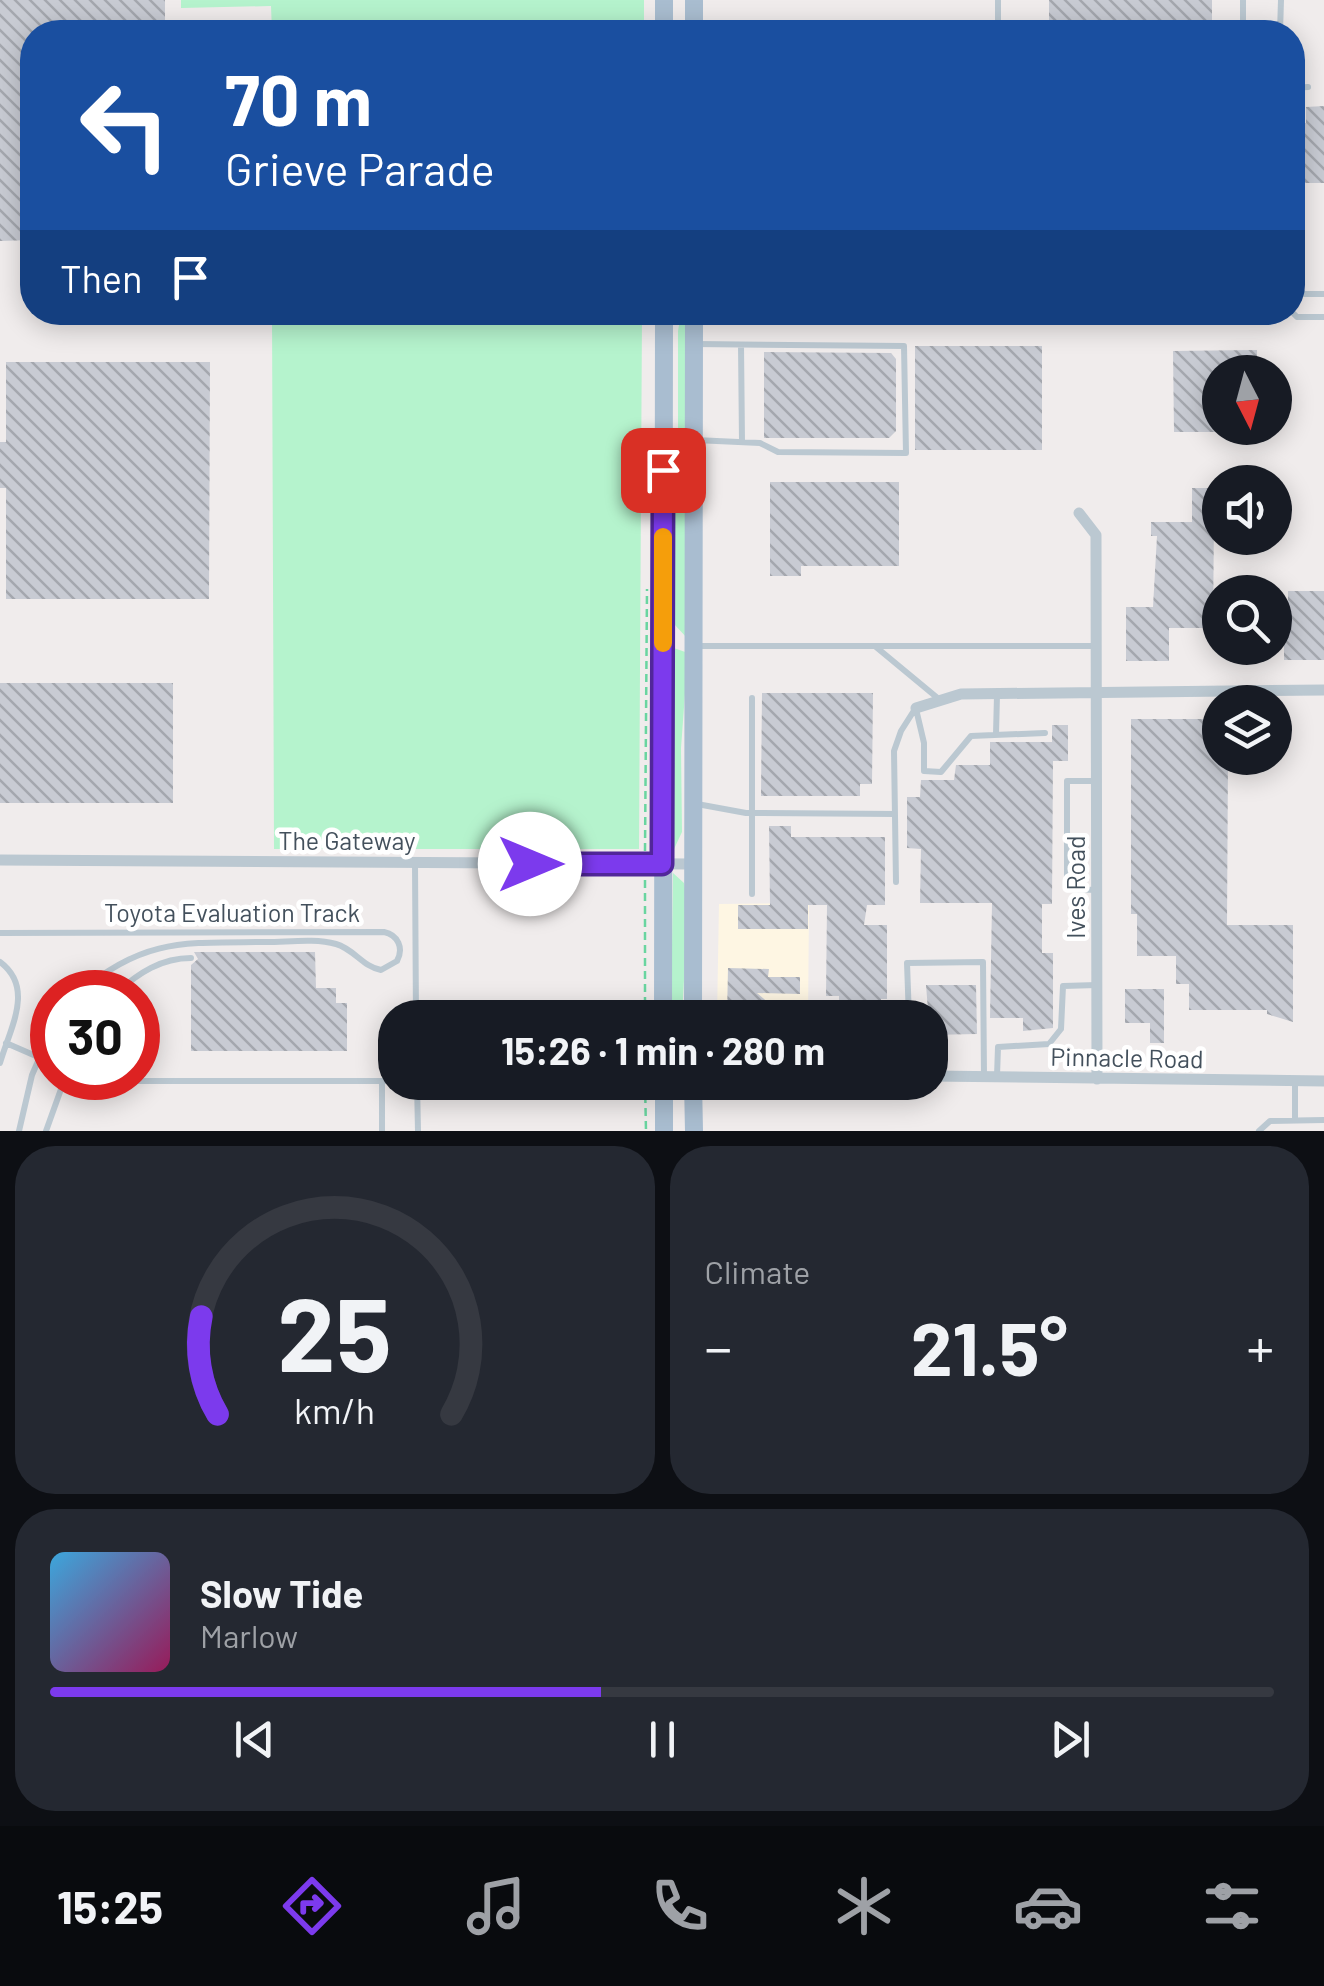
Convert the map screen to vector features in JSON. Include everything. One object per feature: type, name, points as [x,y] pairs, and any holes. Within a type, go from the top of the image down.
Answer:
[{"type":"main road","points":[[663,1000],[654,864],[664,325]]},
{"type":"main road","points":[[693,1000],[694,325]]},
{"type":"main road","points":[[664,1100],[664,1131]]},
{"type":"main road","points":[[694,1100],[694,1131]]},
{"type":"street","name":"Ives Road","points":[[1079,513],[1096,534],[1097,1079]]},
{"type":"street","points":[[916,708],[961,694],[1324,690]]},
{"type":"street","name":"The Gateway","points":[[0,860],[693,864]]},
{"type":"street","name":"Pinnacle Road","points":[[948,1076],[1324,1081]]},
{"type":"lane","points":[[694,344],[904,346],[906,452],[778,452],[760,443],[694,440]]},
{"type":"lane","points":[[741,344],[742,442]]},
{"type":"lane","points":[[693,646],[1098,646]]},
{"type":"lane","points":[[875,646],[940,700]]},
{"type":"lane","points":[[996,734],[997,694]]},
{"type":"lane","points":[[752,698],[752,894]]},
{"type":"lane","points":[[916,708],[924,744],[924,771],[942,772],[971,736],[1045,733]]},
{"type":"lane","points":[[896,882],[894,751],[901,730],[916,708]]},
{"type":"lane","points":[[1098,781],[1066,781],[1067,889],[1098,890]]},
{"type":"lane","points":[[693,804],[752,813],[895,814]]},
{"type":"lane","points":[[414,863],[416,1000]]},
{"type":"lane","name":"Toyota Evaluation Track","points":[[0,933],[384,932],[396,938],[400,947],[397,961],[381,970],[371,968],[335,943],[160,946],[136,954],[110,970]]},
{"type":"lane","points":[[146,970],[163,962],[191,958]]},
{"type":"lane","points":[[0,962],[12,972],[19,987],[18,1005],[0,1062]]},
{"type":"lane","points":[[908,1000],[907,963],[983,962],[991,1077]]},
{"type":"lane","points":[[991,1077],[998,1047],[1049,1044],[1062,1028],[1062,986],[1097,985]]},
{"type":"lane","points":[[6,1043],[30,1052]]},
{"type":"lane","points":[[160,1081],[378,1082]]},
{"type":"lane","points":[[1295,1081],[1295,1120]]},
{"type":"lane","points":[[19,1131],[30,1090]]},
{"type":"lane","points":[[46,1131],[57,1100]]},
{"type":"lane","points":[[382,1100],[382,1131]]},
{"type":"lane","points":[[417,1100],[418,1131]]},
{"type":"lane","points":[[1260,1131],[1270,1121],[1324,1120]]},
{"type":"path","points":[[646,1000],[654,864],[648,576]]},
{"type":"path","points":[[645,1100],[646,1131]]},
{"type":"shaded area","points":[[809,903],[808,1000],[717,1000],[719,904]]},
{"type":"green space","points":[[181,0],[644,0],[644,20],[272,20],[271,6],[181,8]]},
{"type":"green space","points":[[272,325],[642,325],[639,849],[274,849]]},
{"type":"green space","points":[[679,325],[688,325],[687,638],[674,624],[672,613]]},
{"type":"green space","points":[[671,647],[688,653],[681,748],[682,832],[674,849]]},
{"type":"green space","points":[[673,873],[684,883],[688,906],[683,1000],[671,1000]]},
{"type":"building","points":[[0,0],[165,0],[165,20],[20,20],[20,240],[0,241]]},
{"type":"building","points":[[1049,0],[1212,0],[1212,20],[1049,20]]},
{"type":"building","points":[[1324,106],[1324,183],[1305,183],[1306,107]]},
{"type":"building","points":[[915,346],[1042,346],[1042,450],[915,450]]},
{"type":"building","points":[[1257,350],[1257,355],[1202,355],[1202,432],[1174,432],[1173,351]]},
{"type":"building","points":[[764,352],[891,353],[896,359],[896,431],[889,438],[764,438]]},
{"type":"building","points":[[6,362],[210,362],[209,599],[6,599],[6,488],[0,488],[0,442],[6,442]]},
{"type":"building","points":[[770,482],[899,482],[899,566],[801,566],[801,576],[770,576]]},
{"type":"building","points":[[1192,488],[1202,488],[1202,555],[1214,555],[1213,575],[1202,575],[1202,628],[1169,628],[1169,661],[1126,661],[1126,607],[1153,607],[1157,536],[1151,536],[1151,522],[1192,522]]},
{"type":"building","points":[[1292,591],[1324,591],[1324,660],[1292,660]]},
{"type":"building","points":[[0,683],[173,683],[173,803],[0,803]]},
{"type":"building","points":[[762,693],[873,693],[872,784],[860,784],[860,796],[761,796]]},
{"type":"building","points":[[1131,719],[1202,719],[1202,775],[1228,775],[1227,925],[1293,925],[1293,1022],[1267,1014],[1267,1010],[1189,1010],[1189,984],[1176,984],[1176,956],[1137,956],[1137,914],[1131,914]]},
{"type":"building","points":[[1052,725],[1068,725],[1068,761],[1053,761],[1052,904],[1042,904],[1042,953],[1053,953],[1053,1028],[1023,1031],[1023,1018],[990,1018],[992,903],[920,903],[921,849],[907,848],[907,797],[920,797],[921,780],[954,780],[956,765],[990,765],[990,742],[1052,742]]},
{"type":"building","points":[[769,826],[791,826],[791,837],[885,837],[885,905],[867,905],[864,925],[887,925],[887,999],[839,1000],[839,996],[826,996],[827,905],[808,905],[808,929],[738,929],[738,905],[770,905]]},
{"type":"building","points":[[194,952],[315,952],[316,988],[336,988],[336,1003],[347,1003],[347,1051],[191,1051],[191,965],[198,959]]},
{"type":"building","points":[[728,968],[769,969],[768,977],[800,977],[800,994],[757,993],[765,1000],[727,1000]]},
{"type":"building","points":[[926,985],[976,985],[977,1034],[948,1035],[948,1000],[927,1000]]},
{"type":"building","points":[[1125,989],[1164,989],[1164,1043],[1150,1043],[1150,1023],[1125,1023]]},
{"type":"slow traffic","points":[[663,537],[663,643]]},
{"type":"route","points":[[530,864],[662,864],[663,470]]}]
